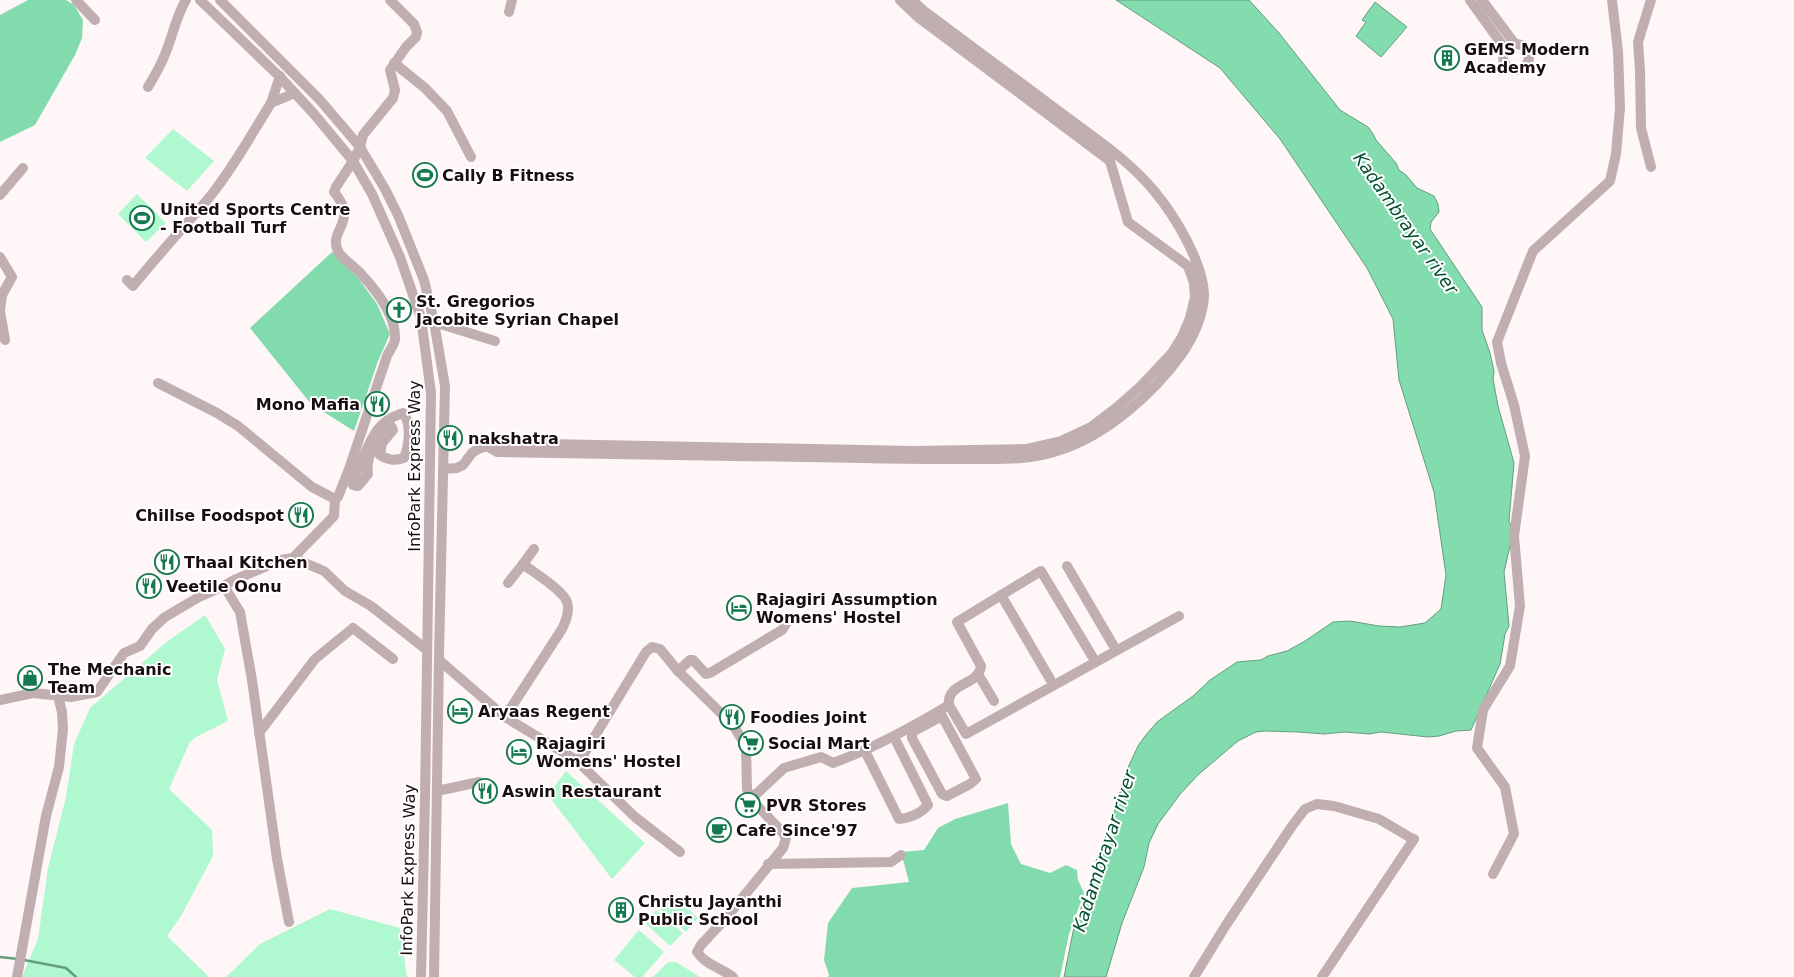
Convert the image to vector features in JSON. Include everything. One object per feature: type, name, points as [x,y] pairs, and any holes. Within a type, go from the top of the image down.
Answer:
[{"type":"street","points":[[76,0],[95,20]]},
{"type":"street","points":[[148,87],[163,59],[176,25],[178,13],[186,0]]},
{"type":"street","name":"InfoPark Express Way","points":[[200,0],[280,76],[353,161],[372,194],[400,257],[421,318],[431,393],[421,977]]},
{"type":"street","name":"InfoPark Express Way","points":[[220,0],[320,100],[360,148],[385,189],[398,215],[424,280],[434,322],[445,386],[434,977]]},
{"type":"street","points":[[335,498],[338,498],[356,464],[377,428],[383,422],[403,413],[406,417],[408,448],[404,458],[396,461],[380,454],[382,443],[393,430],[392,426],[386,426],[378,437],[367,460],[368,474],[358,486],[353,485],[356,464],[387,356],[395,340],[392,322],[376,293],[362,274],[341,255],[336,247],[336,235],[344,217],[342,202],[334,192],[360,148],[363,135],[393,98],[395,90],[390,70],[406,47],[416,38],[417,32],[414,24],[390,0]]},
{"type":"street","points":[[509,12],[512,0]]},
{"type":"street","points":[[443,469],[457,468],[478,449],[497,443],[913,451],[1026,449],[1061,441],[1091,427],[1128,398],[1154,374],[1178,345],[1190,318],[1195,297],[1194,284],[1188,266],[1128,222],[1110,161],[918,18],[900,0]]},
{"type":"street","points":[[488,447],[496,452],[913,459],[1027,458],[1064,449],[1096,435],[1122,415],[1160,380],[1179,358],[1190,341],[1199,321],[1204,297],[1200,274],[1193,254],[1172,216],[1147,183],[1117,155],[924,11],[912,0]]},
{"type":"street","points":[[1470,0],[1510,47],[1482,0]]},
{"type":"street","points":[[1493,874],[1514,834],[1505,787],[1477,748],[1483,710],[1510,666],[1512,657],[1520,606],[1514,536],[1525,456],[1497,342],[1533,251],[1610,181],[1616,154],[1620,108],[1618,51],[1612,0]]},
{"type":"street","points":[[1651,0],[1638,42],[1641,128],[1651,167]]},
{"type":"street","points":[[394,63],[425,88],[447,111],[472,157]]},
{"type":"street","points":[[127,280],[133,286],[209,198],[271,103],[280,76]]},
{"type":"street","points":[[271,103],[295,94]]},
{"type":"street","points":[[0,195],[23,168]]},
{"type":"street","points":[[0,257],[12,277],[2,295],[0,310],[5,340]]},
{"type":"street","points":[[434,322],[495,341]]},
{"type":"street","points":[[158,382],[238,426],[312,486],[335,498]]},
{"type":"street","points":[[293,558],[334,516],[335,498]]},
{"type":"street","points":[[508,583],[534,549]]},
{"type":"street","points":[[0,700],[34,693],[71,697],[97,692],[124,653],[140,646],[152,629],[164,617],[234,580],[281,560],[293,558],[324,571],[345,591],[370,606],[427,650]]},
{"type":"street","points":[[505,717],[562,629],[567,618],[568,609],[565,598],[522,564]]},
{"type":"street","points":[[1067,566],[1116,650]]},
{"type":"street","points":[[943,711],[976,779],[947,796],[942,794],[912,738],[912,732],[943,711],[952,691],[978,674],[981,666],[957,622],[1040,571],[1092,656]]},
{"type":"street","points":[[224,586],[240,612],[252,680],[277,859],[289,922]]},
{"type":"street","points":[[1001,595],[1050,679]]},
{"type":"street","points":[[943,711],[966,734],[1178,616]]},
{"type":"street","points":[[678,671],[690,660],[693,660],[706,674],[710,673],[782,630],[788,622]]},
{"type":"street","points":[[259,733],[315,659],[353,628],[392,660]]},
{"type":"street","points":[[576,760],[584,754],[646,652],[652,647],[660,649],[678,671],[733,725],[746,746],[747,789],[751,799],[786,837],[783,848],[768,864],[726,918],[701,945],[698,952],[708,963],[733,977]]},
{"type":"street","points":[[439,660],[505,717],[576,760],[635,817],[680,852]]},
{"type":"street","points":[[978,674],[994,701]]},
{"type":"street","points":[[19,972],[46,816],[61,752],[63,729],[62,712],[58,696]]},
{"type":"street","points":[[751,799],[784,768],[821,757],[833,763],[865,751],[943,711]]},
{"type":"street","points":[[865,751],[899,819],[908,818],[928,805],[894,737]]},
{"type":"street","points":[[437,791],[479,782]]},
{"type":"street","points":[[1194,977],[1292,826],[1305,809],[1317,804],[1334,806],[1379,819],[1412,839],[1322,977]]},
{"type":"street","points":[[768,864],[892,862],[901,855]]},
{"type":"shaded area","points":[[28,0],[66,0],[74,5],[83,20],[82,38],[75,55],[35,125],[0,142],[0,15]]},
{"type":"shaded area","points":[[173,129],[214,161],[187,191],[145,158]]},
{"type":"shaded area","name":"United Sports Centre - Football Turf","points":[[137,194],[166,223],[146,242],[118,214]]},
{"type":"shaded area","points":[[332,252],[358,278],[377,304],[390,334],[378,361],[354,431],[311,404],[250,328]]},
{"type":"shaded area","points":[[205,615],[225,649],[217,680],[228,721],[194,738],[189,744],[169,789],[212,830],[213,856],[181,916],[167,936],[209,977],[22,977],[38,939],[48,868],[66,797],[74,744],[90,708],[164,644]]},
{"type":"shaded area","points":[[566,771],[645,843],[612,879],[548,795]]},
{"type":"shaded area","points":[[1008,803],[1011,844],[1021,864],[1050,873],[1066,865],[1077,870],[1078,880],[1084,893],[1069,934],[1060,977],[828,977],[824,960],[828,923],[852,888],[909,882],[901,852],[924,850],[938,828],[955,819]]},
{"type":"shaded area","points":[[673,895],[698,918],[686,932],[660,909]]},
{"type":"shaded area","points":[[330,909],[400,928],[407,977],[226,977],[260,944]]},
{"type":"shaded area","points":[[656,910],[683,933],[670,946],[646,924]]},
{"type":"shaded area","points":[[639,930],[664,952],[642,977],[635,977],[614,960]]},
{"type":"shaded area","points":[[668,962],[676,962],[700,977],[653,977]]},
{"type":"water","name":"Kadambrayar river","points":[[1116,0],[1249,0],[1279,33],[1340,110],[1368,127],[1376,140],[1396,163],[1399,170],[1417,188],[1434,196],[1439,212],[1431,222],[1430,229],[1482,307],[1482,330],[1490,353],[1498,406],[1514,463],[1509,521],[1512,528],[1504,572],[1509,626],[1505,634],[1500,664],[1471,730],[1428,737],[1381,732],[1369,734],[1345,732],[1324,734],[1264,731],[1256,732],[1238,741],[1199,774],[1181,793],[1158,824],[1149,843],[1144,867],[1122,923],[1106,977],[1064,977],[1074,927],[1086,895],[1094,882],[1096,861],[1114,815],[1117,797],[1122,789],[1125,774],[1138,746],[1157,722],[1193,696],[1210,680],[1237,662],[1261,660],[1287,651],[1333,622],[1350,621],[1379,626],[1400,627],[1425,623],[1441,609],[1446,575],[1434,492],[1399,380],[1393,319],[1367,268],[1280,139],[1220,68]]},
{"type":"water","points":[[1375,2],[1407,27],[1381,57],[1356,36],[1366,22],[1362,20]]},
{"type":"waterway","points":[[0,957],[18,959]]},
{"type":"waterway","points":[[24,960],[66,968],[76,977]]},
{"type":"place","name":"GEMS Modern Academy","points":[[1447,58]]},
{"type":"place","name":"Cally B Fitness","points":[[425,175]]},
{"type":"place","name":"United Sports Centre - Football Turf","points":[[142,218]]},
{"type":"place","name":"St. Gregorios Jacobite Syrian Chapel","points":[[399,310]]},
{"type":"place","name":"Mono Mafia","points":[[377,404]]},
{"type":"place","name":"nakshatra","points":[[450,438]]},
{"type":"place","name":"Chillse Foodspot","points":[[301,515]]},
{"type":"place","name":"Thaal Kitchen","points":[[167,562]]},
{"type":"place","name":"Veetile Oonu","points":[[149,586]]},
{"type":"place","name":"Rajagiri Assumption Womens' Hostel","points":[[739,608]]},
{"type":"place","name":"The Mechanic Team","points":[[30,678]]},
{"type":"place","name":"Aryaas Regent","points":[[460,711]]},
{"type":"place","name":"Foodies Joint","points":[[732,717]]},
{"type":"place","name":"Social Mart","points":[[751,743]]},
{"type":"place","name":"Rajagiri Womens' Hostel","points":[[519,752]]},
{"type":"place","name":"Aswin Restaurant","points":[[485,791]]},
{"type":"place","name":"PVR Stores","points":[[748,805]]},
{"type":"place","name":"Cafe Since'97","points":[[719,830]]},
{"type":"place","name":"Christu Jayanthi Public School","points":[[621,910]]}]
